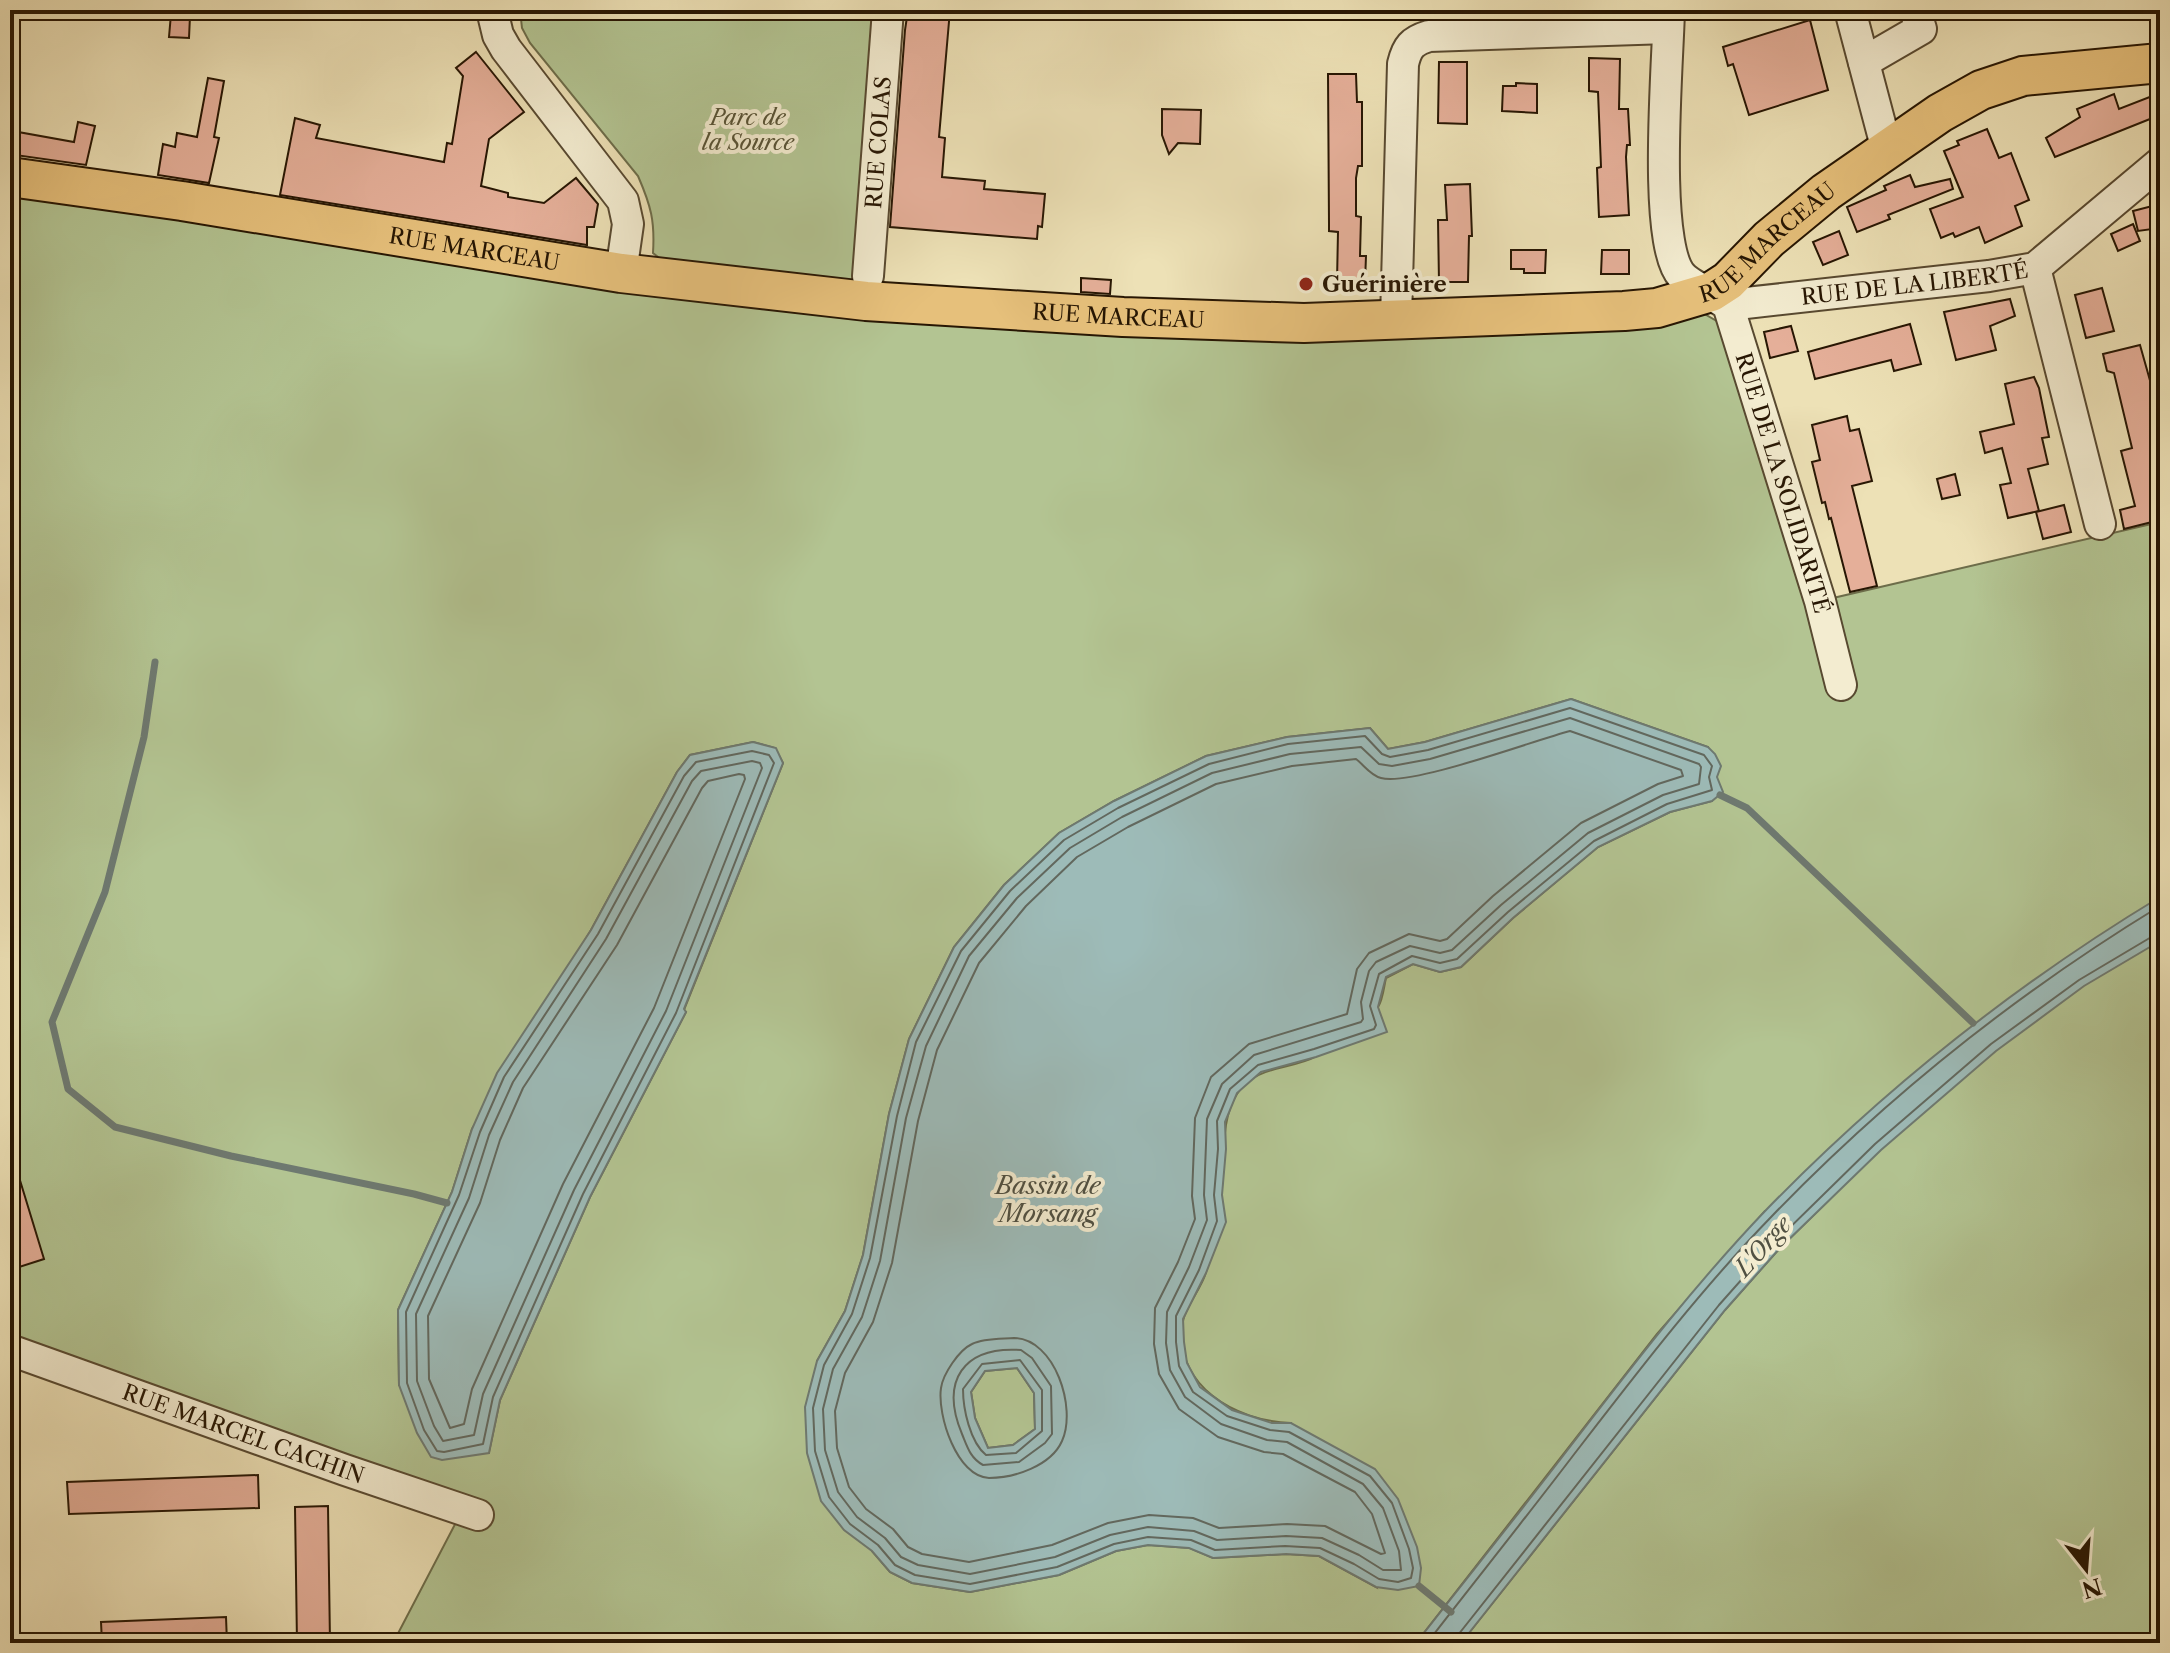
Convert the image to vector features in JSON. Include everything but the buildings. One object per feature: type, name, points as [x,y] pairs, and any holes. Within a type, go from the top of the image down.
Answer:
[{"type":"main road","name":"RUE MARCEAU","points":[[10,177],[198,204],[621,273],[866,301],[1055,313],[1304,323],[1624,311],[1720,298],[1769,239],[1801,212],[1940,113],[2002,81],[2059,72],[2160,63]]},
{"type":"street","points":[[492,10],[498,35],[506,49],[623,201],[628,224],[621,273]]},
{"type":"street","name":"RUE COLAS","points":[[868,276],[888,10]]},
{"type":"street","points":[[1850,10],[1887,150]]},
{"type":"street","points":[[1864,62],[1921,29],[1915,10]]},
{"type":"street","points":[[1396,319],[1403,64],[1407,49],[1415,40],[1429,36],[1668,19],[1664,203],[1668,246],[1681,275],[1693,285],[1720,298]]},
{"type":"street","name":"RUE DE LA LIBERTÉ","points":[[1720,298],[1989,276],[2035,268],[2160,163]]},
{"type":"street","points":[[2035,268],[2100,524]]},
{"type":"street","name":"RUE DE LA SOLIDARITÉ","points":[[1720,298],[1815,587],[1841,685]]},
{"type":"street","name":"RUE MARCEL CACHIN","points":[[10,1350],[478,1515]]},
{"type":"green space","name":"Parc de la Source","points":[[520,10],[879,10],[858,291],[672,268],[653,253],[651,214],[638,176],[530,43],[522,28]]},
{"type":"green space","points":[[10,187],[797,310],[1701,312],[1720,323],[1820,601],[2160,522],[2160,1643],[1461,1643],[1725,1310],[1780,1248],[1827,1202],[1765,1211],[1657,1334],[1416,1643],[393,1643],[463,1509],[10,1350]],"holes":[[[1571,699],[1708,747],[1717,777],[1712,801],[1670,812],[1598,847],[1513,918],[1461,967],[1440,972],[1413,964],[1386,978],[1380,1004],[1375,1011],[1317,1056],[1264,1073],[1245,1084],[1231,1105],[1227,1118],[1222,1187],[1211,1254],[1204,1278],[1183,1321],[1182,1344],[1188,1364],[1212,1396],[1230,1407],[1270,1421],[1291,1423],[1376,1587],[1319,1556],[1286,1554],[1213,1558],[1190,1548],[1148,1545],[1116,1551],[1059,1575],[970,1592],[912,1583],[890,1572],[872,1551],[817,1361],[845,1311],[863,1255],[889,1114],[909,1039],[954,947],[1004,885],[1059,833],[1114,801],[1206,756],[1287,737],[1370,728],[1388,749],[1425,742]],[[753,742],[775,748],[783,763],[684,1010],[686,1012],[590,1197],[500,1400],[489,1452],[399,1385],[398,1310],[452,1192],[472,1129],[591,930],[677,772],[690,755]]]},
{"type":"green space","points":[[1017,1368],[1034,1393],[1035,1429],[1013,1445],[988,1448],[975,1418],[971,1392],[985,1371]]},
{"type":"water","name":"Bassin de Morsang","points":[[1571,699],[1708,747],[1721,766],[1717,777],[1723,792],[1712,801],[1670,812],[1598,847],[1513,918],[1461,967],[1440,972],[1413,964],[1386,977],[1378,1007],[1387,1032],[1261,1072],[1237,1093],[1225,1122],[1222,1195],[1226,1222],[1183,1319],[1187,1363],[1200,1387],[1232,1410],[1272,1423],[1291,1423],[1375,1469],[1398,1499],[1417,1547],[1421,1568],[1419,1586],[1398,1590],[1376,1587],[1319,1556],[1286,1554],[1213,1558],[1189,1548],[1148,1545],[1116,1551],[1059,1575],[970,1592],[912,1583],[890,1572],[872,1551],[844,1530],[821,1501],[807,1453],[805,1407],[817,1361],[845,1311],[863,1255],[889,1114],[909,1039],[954,947],[1004,885],[1059,833],[1114,801],[1206,756],[1287,737],[1370,728],[1388,749],[1425,742]],"holes":[[[1017,1368],[1034,1393],[1035,1429],[1013,1445],[988,1448],[975,1418],[971,1392],[985,1371]]]},
{"type":"water","points":[[753,742],[776,748],[783,763],[684,1009],[686,1012],[590,1197],[500,1400],[489,1453],[442,1460],[431,1457],[417,1433],[399,1385],[398,1310],[452,1192],[472,1129],[497,1073],[591,930],[677,772],[690,755]]},
{"type":"water","name":"L'Orge","points":[[2160,897],[2160,941],[2084,986],[1996,1051],[1881,1150],[1780,1248],[1725,1310],[1461,1643],[1416,1643],[1663,1328],[1767,1209],[1858,1122],[1953,1041],[2054,966]]},
{"type":"waterway","points":[[155,662],[144,737],[105,892],[52,1022],[68,1089],[115,1127],[447,1203]]},
{"type":"waterway","points":[[1720,795],[1747,808],[1973,1023]]},
{"type":"waterway","points":[[1419,1586],[1451,1612]]},
{"type":"place","name":"Guérinière","points":[[1306,284]]}]
